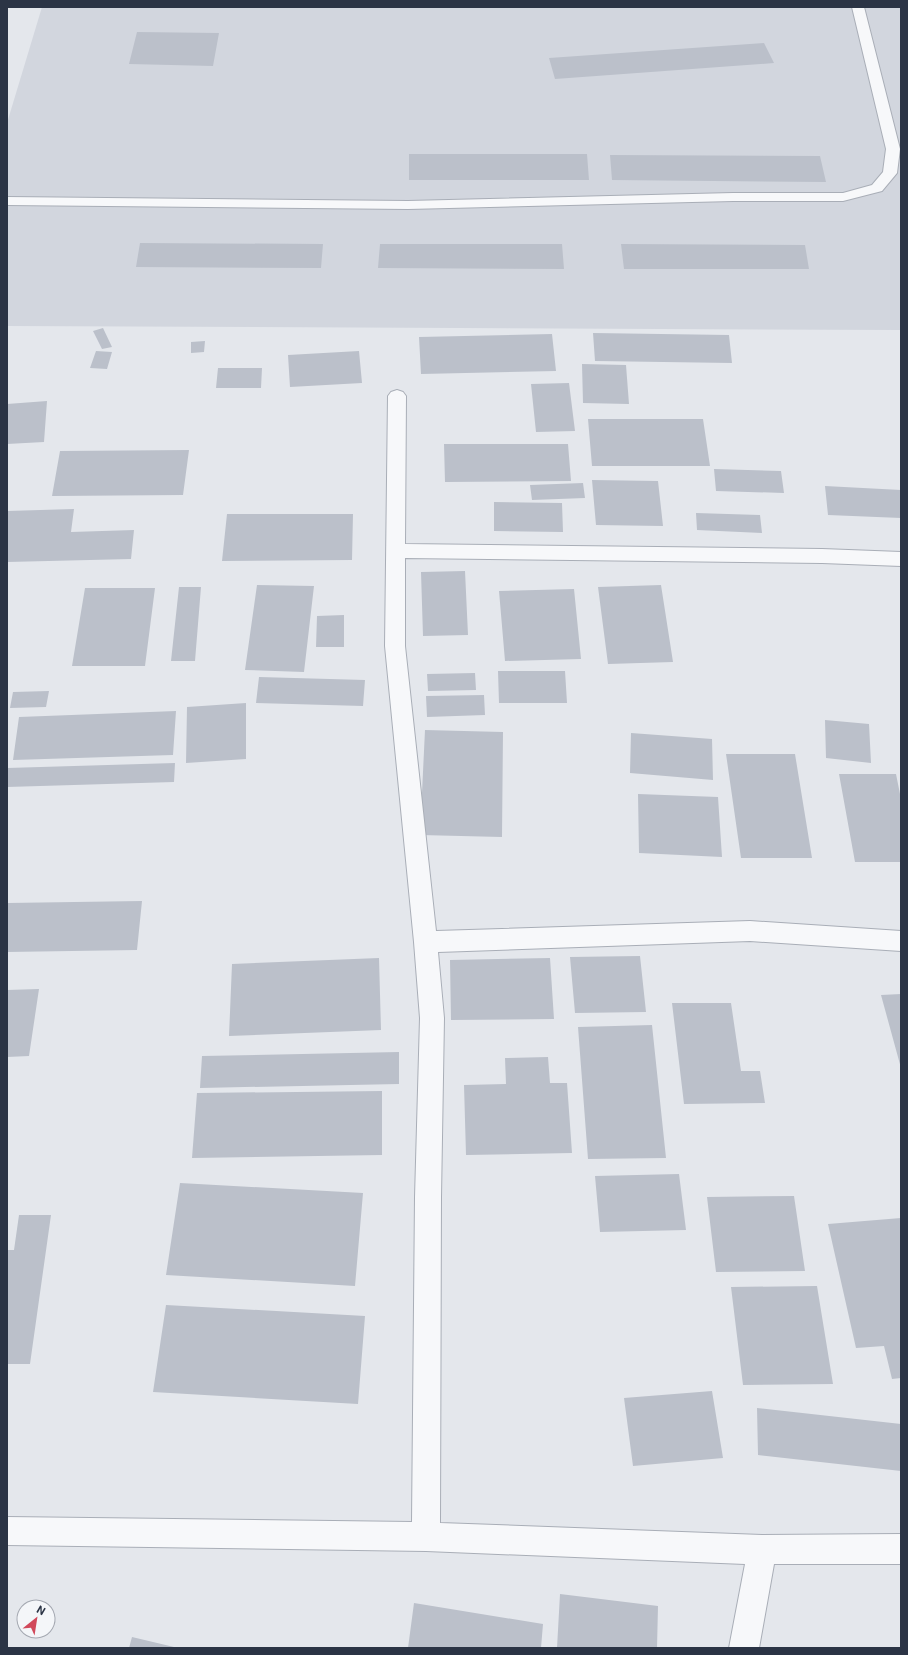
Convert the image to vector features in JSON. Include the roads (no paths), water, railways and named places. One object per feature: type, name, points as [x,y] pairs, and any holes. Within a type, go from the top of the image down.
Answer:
[{"type":"street","points":[[397,396],[395,646],[426,942],[432,1018],[428,1205],[426,1537]]},
{"type":"street","points":[[396,551],[822,556],[901,559]]},
{"type":"street","points":[[426,942],[750,931],[901,941]]},
{"type":"street","points":[[7,1531],[426,1537],[762,1550],[901,1549]]},
{"type":"street","points":[[744,1648],[762,1550]]},
{"type":"lane","points":[[7,200],[408,205],[733,197],[843,197],[877,188],[890,173],[893,149],[858,7]]}]
